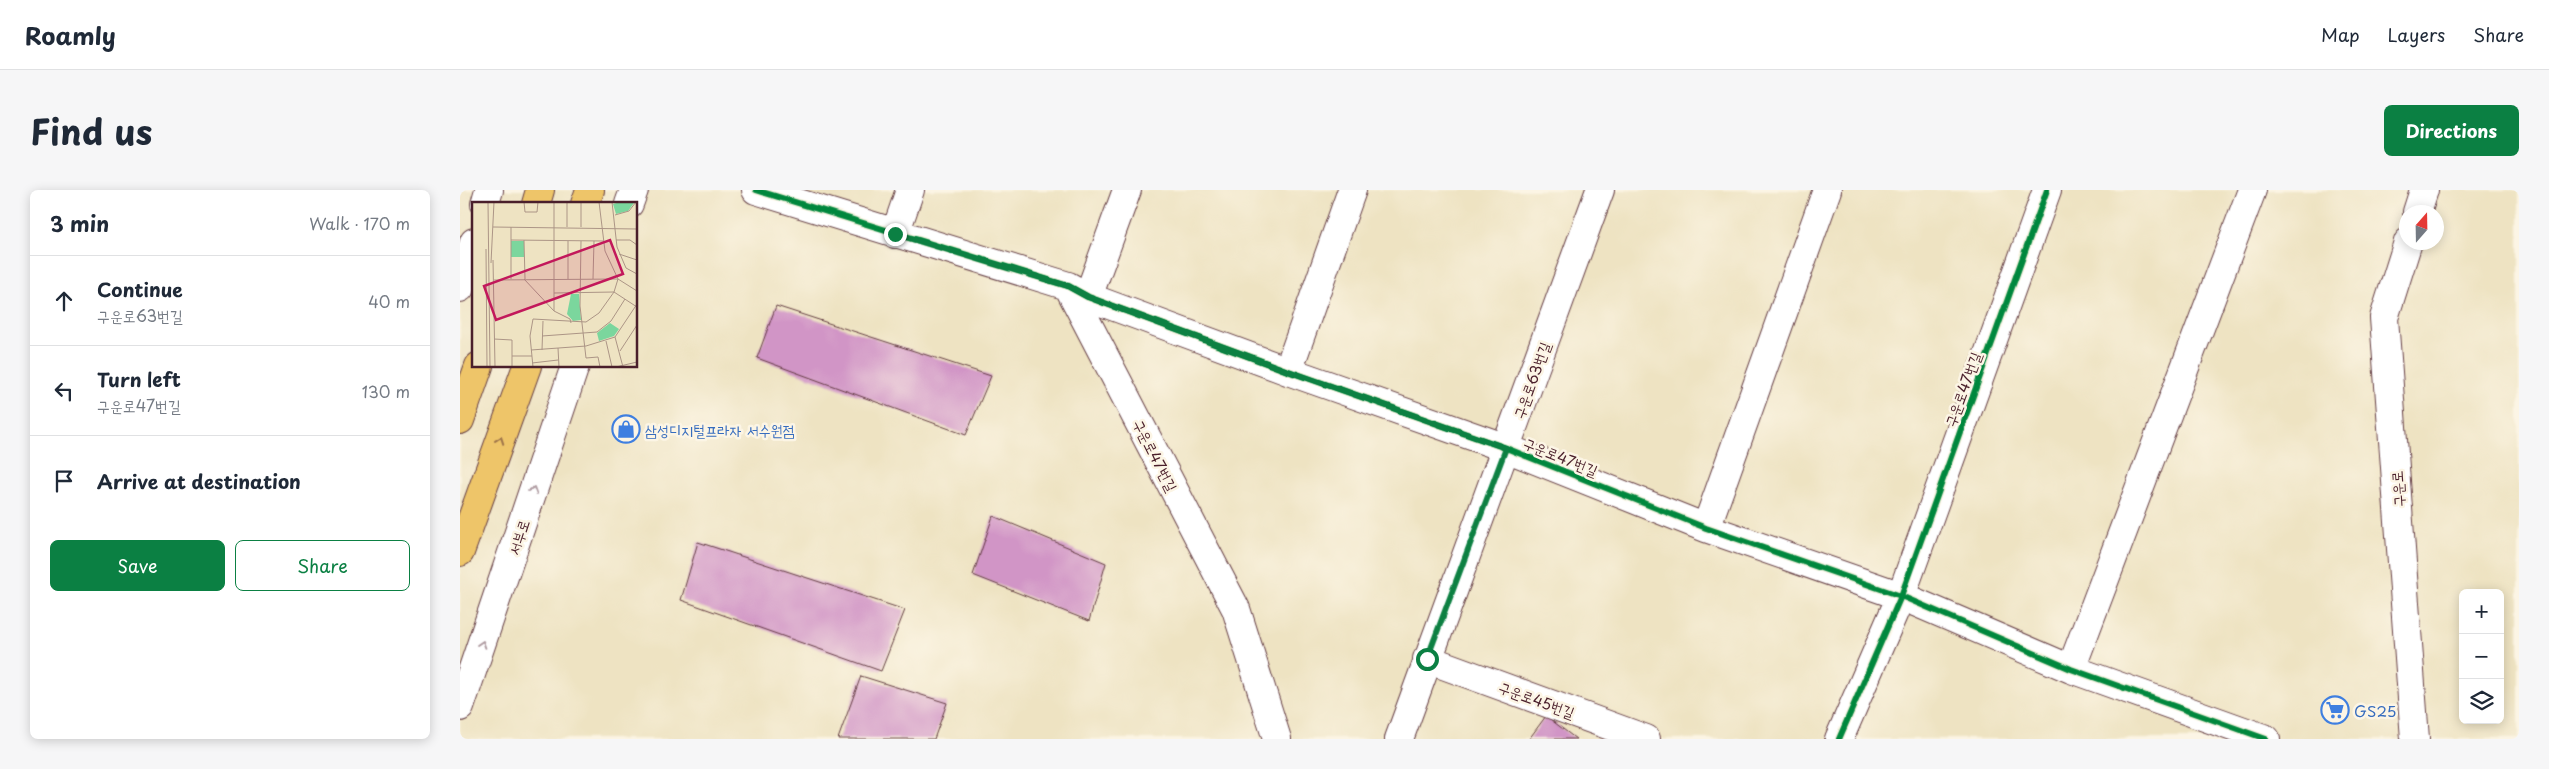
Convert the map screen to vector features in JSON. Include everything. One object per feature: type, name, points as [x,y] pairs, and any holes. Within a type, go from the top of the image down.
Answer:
[{"type":"main road","points":[[586,202],[590,190]]},
{"type":"main road","points":[[460,420],[478,368]]},
{"type":"main road","points":[[460,552],[526,368]]},
{"type":"street","points":[[630,202],[634,190]]},
{"type":"street","name":"구운로47번길","points":[[756,190],[1078,291],[1288,371],[1506,448],[1706,528],[1900,596],[2071,669],[2266,739]]},
{"type":"street","points":[[895,234],[910,190]]},
{"type":"street","points":[[1078,291],[1127,190]]},
{"type":"street","points":[[1288,371],[1352,190]]},
{"type":"street","name":"구운로63번길","points":[[1399,739],[1600,190]]},
{"type":"street","points":[[1706,528],[1827,190]]},
{"type":"street","name":"구운로47번길","points":[[1839,739],[1900,596],[2047,190]]},
{"type":"street","points":[[2071,669],[2252,190]]},
{"type":"street","points":[[2419,205],[2424,190]]},
{"type":"street","points":[[460,288],[472,249]]},
{"type":"street","name":"구운로","points":[[2405,250],[2384,318],[2415,739]]},
{"type":"street","name":"구운로47번길","points":[[1078,291],[1236,609],[1277,739]]},
{"type":"street","name":"서부로","points":[[460,707],[574,368]]},
{"type":"street","name":"구운로45번길","points":[[1427,659],[1646,739]]},
{"type":"building","points":[[776,306],[991,376],[966,435],[757,358]]},
{"type":"building","points":[[993,516],[1106,563],[1089,621],[973,575]]},
{"type":"building","points":[[698,542],[905,610],[881,671],[681,600]]},
{"type":"building","points":[[861,676],[947,703],[934,739],[838,739]]},
{"type":"building","points":[[1546,716],[1576,739],[1529,739]]},
{"type":"cycle path","points":[[756,190],[1068,286],[1088,297],[1288,371],[1506,448],[1706,528],[1901,596],[2071,669],[2266,739]]},
{"type":"cycle path","points":[[1839,739],[1901,596],[2047,190]]},
{"type":"place","name":"삼성디지털프라자 서수원점","points":[[626,429]]},
{"type":"place","name":"GS25","points":[[2335,710]]},
{"type":"route","points":[[895,234],[1068,286],[1088,297],[1288,371],[1506,448],[1427,659]]}]
